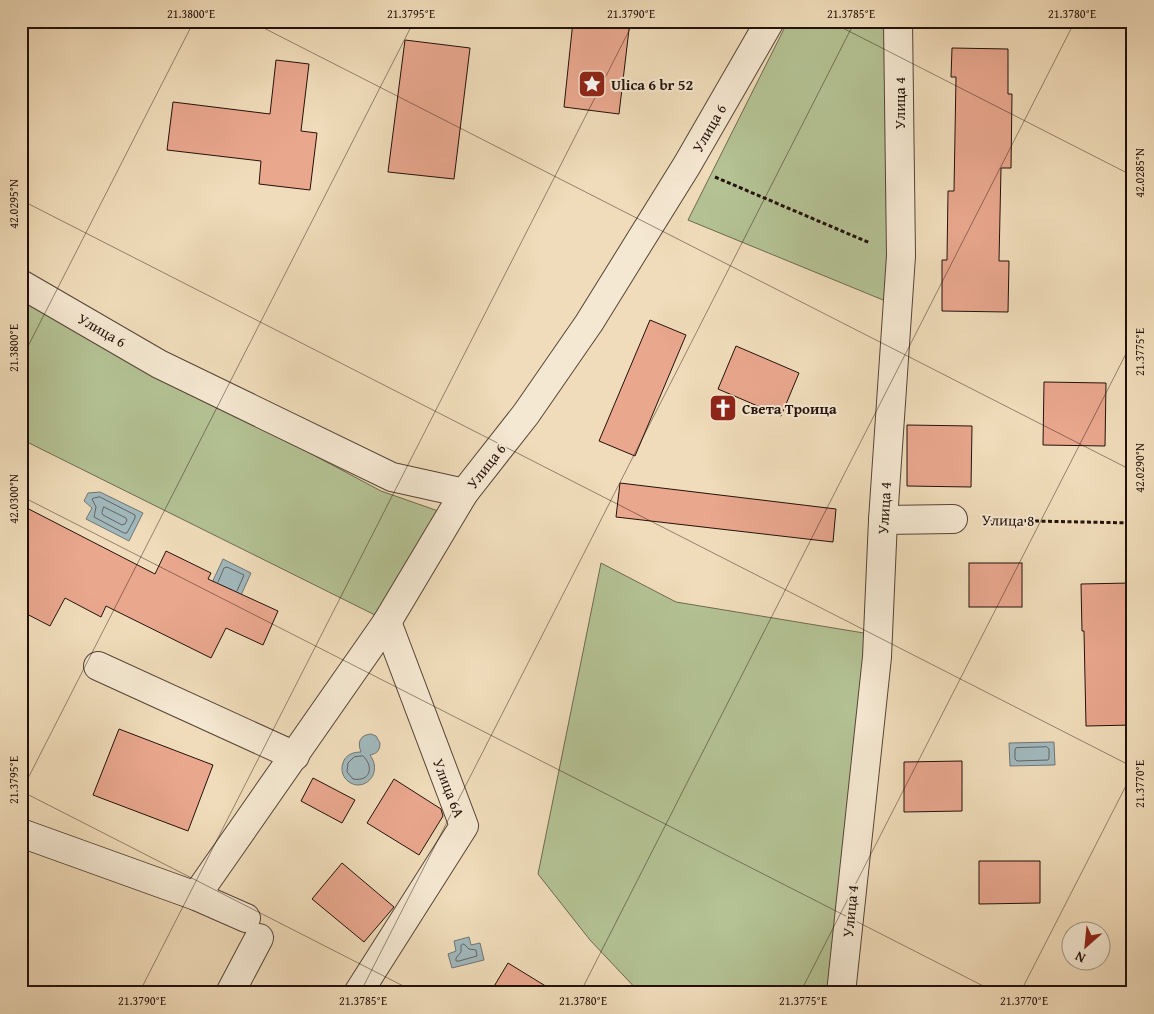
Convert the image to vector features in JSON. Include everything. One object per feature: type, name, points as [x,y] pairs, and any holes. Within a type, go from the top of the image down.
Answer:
[{"type":"street","name":"Улица 6","points":[[21,284],[160,364],[392,477],[464,493],[526,414],[589,323],[687,165],[770,21]]},
{"type":"street","name":"Улица 4","points":[[841,993],[877,658],[883,520],[901,256],[898,21]]},
{"type":"street","points":[[196,896],[387,622],[464,493]]},
{"type":"street","points":[[883,520],[952,519]]},
{"type":"street","name":"Улица 6A","points":[[358,993],[464,826],[387,622]]},
{"type":"street","points":[[98,666],[294,756]]},
{"type":"street","points":[[21,833],[196,896],[253,928],[230,993]]},
{"type":"path","points":[[687,165],[901,256]]},
{"type":"path","name":"Улица 8","points":[[952,519],[1133,523]]},
{"type":"green space","points":[[788,21],[890,21],[888,302],[688,220]]},
{"type":"green space","points":[[21,299],[381,491],[441,512],[381,618],[21,439]]},
{"type":"green space","points":[[601,563],[676,602],[876,635],[833,993],[640,993],[590,940],[538,874]]},
{"type":"water","points":[[100,492],[143,513],[129,541],[86,519],[92,508],[84,501],[88,493]]},
{"type":"water","points":[[223,559],[251,573],[233,613],[204,600]]},
{"type":"water","points":[[371,734],[376,736],[380,743],[377,752],[370,755],[374,763],[372,776],[363,784],[351,783],[345,778],[343,773],[344,760],[350,755],[361,752],[360,740],[362,737]]},
{"type":"water","points":[[1054,742],[1055,765],[1010,766],[1009,743]]},
{"type":"water","points":[[469,937],[471,945],[480,943],[484,960],[452,968],[448,954],[456,951],[454,941]]},
{"type":"building","points":[[573,21],[630,21],[619,114],[564,107]]},
{"type":"building","points":[[405,40],[470,48],[454,179],[388,172]]},
{"type":"building","points":[[952,48],[1008,49],[1008,94],[1012,94],[1011,168],[1001,168],[999,261],[1009,261],[1008,312],[942,311],[942,260],[947,260],[948,191],[954,191],[956,77],[951,77]]},
{"type":"building","points":[[276,60],[309,64],[301,131],[317,133],[310,190],[259,184],[261,161],[167,150],[173,102],[270,114]]},
{"type":"building","points":[[650,320],[686,335],[635,456],[599,441]]},
{"type":"building","points":[[736,346],[799,373],[781,416],[718,389]]},
{"type":"building","points":[[1044,382],[1106,383],[1105,446],[1043,445]]},
{"type":"building","points":[[907,425],[972,426],[971,487],[907,486]]},
{"type":"building","points":[[620,483],[836,509],[833,542],[616,517]]},
{"type":"building","points":[[21,505],[155,574],[166,551],[211,573],[208,579],[278,611],[263,645],[226,628],[211,658],[106,606],[101,617],[65,598],[50,626],[21,611]]},
{"type":"building","points":[[969,563],[1022,563],[1022,607],[969,607]]},
{"type":"building","points":[[1130,583],[1133,725],[1086,726],[1081,584]]},
{"type":"building","points":[[119,729],[213,765],[188,831],[93,795]]},
{"type":"building","points":[[962,761],[962,811],[904,812],[904,762]]},
{"type":"building","points":[[313,778],[355,800],[342,823],[301,801]]},
{"type":"building","points":[[394,779],[441,809],[443,816],[419,855],[367,823]]},
{"type":"building","points":[[979,861],[1040,861],[1040,903],[979,904]]},
{"type":"building","points":[[342,863],[394,907],[364,942],[312,899]]},
{"type":"building","points":[[508,963],[557,993],[490,993]]},
{"type":"place","name":"Ulica 6 br 52","points":[[592,84]]},
{"type":"place","name":"Света Троица","points":[[723,408]]}]
